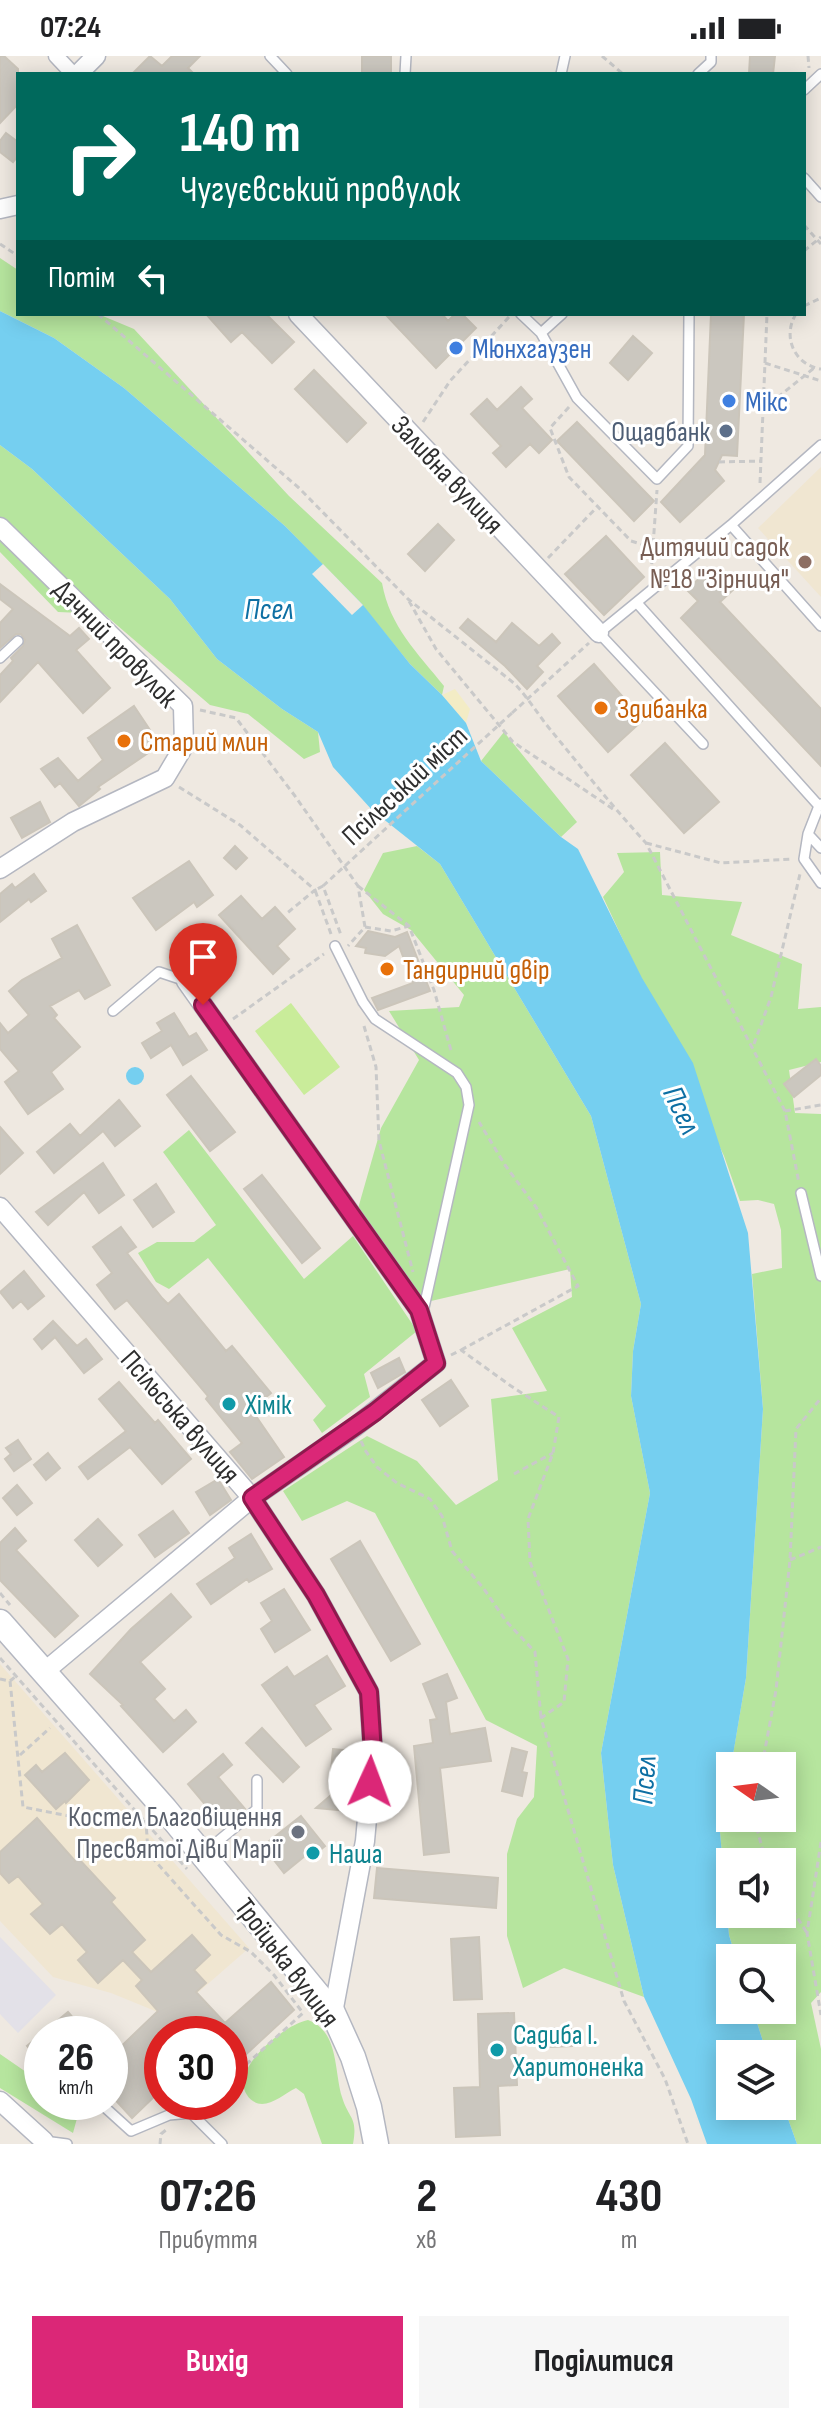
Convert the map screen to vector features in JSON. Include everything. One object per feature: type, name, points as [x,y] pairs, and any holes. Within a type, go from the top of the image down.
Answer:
[{"type":"main road","name":"Троїцька вулиця","points":[[0,1622],[44,1672],[196,1862],[333,2013],[353,2057],[369,2107],[376,2144]]},
{"type":"street","points":[[56,56],[73,72]]},
{"type":"street","points":[[77,72],[96,56]]},
{"type":"street","name":"Заливна вулиця","points":[[300,316],[599,633]]},
{"type":"street","name":"Дачний провулок","points":[[2,534],[183,706],[184,746],[165,778]]},
{"type":"street","points":[[0,869],[73,822],[165,778]]},
{"type":"street","points":[[44,1672],[252,1498],[356,1426],[436,1363],[421,1313],[186,981]]},
{"type":"street","name":"Псільська вулиця","points":[[0,1207],[252,1498],[316,1595],[369,1692],[373,1753],[365,1841],[333,2013]]},
{"type":"street","points":[[0,2101],[44,2141]]},
{"type":"lane","points":[[270,56],[285,72]]},
{"type":"lane","points":[[700,72],[711,62],[711,56]]},
{"type":"lane","points":[[806,88],[821,74]]},
{"type":"lane","points":[[806,180],[821,197]]},
{"type":"lane","points":[[523,316],[541,333],[577,398],[657,479],[688,446],[689,316]]},
{"type":"lane","points":[[541,333],[560,316]]},
{"type":"lane","points":[[703,744],[599,633],[704,548],[821,445]]},
{"type":"lane","points":[[731,525],[821,626]]},
{"type":"lane","points":[[637,603],[820,805],[808,834],[804,859],[821,883]]},
{"type":"lane","points":[[0,658],[18,641]]},
{"type":"lane","points":[[808,834],[821,848]]},
{"type":"lane","points":[[337,951],[375,1019],[457,1073],[466,1087],[469,1105],[421,1313]]},
{"type":"lane","points":[[113,1011],[159,972],[186,981]]},
{"type":"lane","points":[[801,1193],[821,1276]]},
{"type":"lane","points":[[196,1862],[257,1809],[257,1780]]},
{"type":"lane","points":[[119,2120],[131,2131],[169,2115],[191,2113],[222,2144]]},
{"type":"lane","points":[[44,2141],[67,2144]]},
{"type":"path","points":[[602,56],[621,72]]},
{"type":"path","points":[[819,238],[821,244]]},
{"type":"path","points":[[100,316],[299,488],[408,599],[492,664],[529,699],[616,811],[646,843],[785,1111],[801,1193]]},
{"type":"path","points":[[413,437],[450,381],[510,316]]},
{"type":"path","points":[[760,498],[767,316]]},
{"type":"path","points":[[795,316],[789,331],[791,343],[804,362],[821,369]]},
{"type":"path","points":[[765,363],[821,381]]},
{"type":"path","points":[[762,410],[814,368]]},
{"type":"path","points":[[577,398],[550,428],[569,477],[631,541],[654,548],[704,548]]},
{"type":"path","points":[[719,462],[761,461]]},
{"type":"path","points":[[648,594],[658,509],[657,479]]},
{"type":"path","points":[[538,568],[598,506]]},
{"type":"path","points":[[408,599],[436,649],[513,742],[616,811]]},
{"type":"path","name":"Псільський міст","points":[[286,914],[323,886],[599,633]]},
{"type":"path","points":[[183,706],[236,718],[358,886],[409,926],[434,990],[457,1073]]},
{"type":"path","points":[[165,778],[240,825],[315,890],[337,951]]},
{"type":"path","points":[[646,843],[721,863],[804,859],[771,997],[753,1046]]},
{"type":"path","points":[[323,886],[343,939],[337,951]]},
{"type":"path","points":[[358,886],[365,927]]},
{"type":"path","points":[[220,1028],[337,951],[365,927],[391,931],[409,926]]},
{"type":"path","points":[[364,1025],[376,1067],[379,1141],[413,1269],[421,1313]]},
{"type":"path","points":[[436,1363],[578,1286],[536,1207],[505,1165],[469,1105]]},
{"type":"path","points":[[785,1111],[821,1105]]},
{"type":"path","points":[[461,1350],[559,1417],[553,1453],[528,1519],[530,1562],[568,1659],[564,1702],[541,1718]]},
{"type":"path","points":[[765,1752],[776,1690],[790,1560],[796,1429],[821,1398]]},
{"type":"path","points":[[356,1426],[365,1450],[377,1467],[397,1483],[430,1499],[442,1516],[452,1551],[506,1621],[535,1652],[541,1718],[624,2001],[665,2079],[688,2144]]},
{"type":"path","points":[[514,1474],[553,1453]]},
{"type":"path","points":[[790,1560],[821,1547]]},
{"type":"path","points":[[0,1658],[146,1821],[196,1862]]},
{"type":"path","points":[[10,1681],[16,1676]]},
{"type":"path","points":[[0,1679],[10,1681]]},
{"type":"path","points":[[10,1681],[23,1807],[125,1827],[146,1821]]},
{"type":"path","points":[[19,1756],[50,1728]]},
{"type":"path","points":[[146,1821],[148,1853],[221,1935],[251,1952],[274,1975],[303,2013],[248,2063]]},
{"type":"path","points":[[821,1843],[807,1933],[821,2015]]},
{"type":"path","points":[[796,1915],[807,1933]]},
{"type":"path","points":[[268,1960],[286,1980]]},
{"type":"path","points":[[160,2144],[161,2134]]},
{"type":"shaded area","name":"Дитячий садок №18 \"Зірниця\"","points":[[821,467],[821,597],[758,528]]},
{"type":"shaded area","points":[[0,1664],[249,1948],[168,2016],[111,1993],[53,1977],[0,1921]]},
{"type":"shaded area","points":[[0,1937],[56,1995],[35,2016],[24,2016],[24,2027],[18,2033],[0,2014]]},
{"type":"green space","points":[[0,258],[16,269],[16,316],[103,316],[134,329],[289,496],[382,583],[391,613],[444,686],[442,695],[410,664],[362,605],[285,526],[124,388],[54,338],[0,311]]},
{"type":"green space","points":[[0,445],[32,469],[170,599],[217,659],[282,709],[318,732],[320,752],[304,759],[248,714],[210,705],[104,614],[58,612],[0,552]]},
{"type":"green space","points":[[504,732],[577,822],[561,837],[481,761]]},
{"type":"green space","points":[[417,846],[440,864],[591,1116],[641,1304],[633,1351],[631,1396],[650,1493],[601,1753],[613,1865],[644,1997],[564,1968],[523,1988],[507,1936],[507,1854],[517,1819],[534,1797],[537,1746],[486,1720],[375,1513],[347,1501],[302,1521],[283,1491],[367,1436],[417,1461],[456,1505],[498,1480],[491,1399],[547,1391],[512,1328],[572,1297],[570,1269],[418,1304],[357,1212],[381,1128],[419,1060],[389,1011],[459,1007],[464,995],[411,930],[383,914],[364,890],[383,853]]},
{"type":"green space","points":[[660,852],[662,895],[742,902],[731,935],[802,964],[798,1009],[821,1007],[821,1062],[789,1070],[795,1113],[821,1114],[821,1992],[811,2003],[821,2049],[821,2144],[797,2144],[788,2120],[796,2120],[796,2040],[763,2040],[757,2024],[796,2024],[796,1944],[732,1944],[728,1928],[796,1928],[796,1848],[721,1848],[720,1832],[796,1832],[796,1752],[733,1752],[746,1678],[763,1409],[752,1274],[782,1268],[781,1230],[774,1204],[758,1200],[740,1201],[724,1156],[603,897],[624,872],[617,853]]},
{"type":"green space","points":[[291,1003],[340,1067],[304,1095],[255,1031]]},
{"type":"green space","points":[[189,1130],[304,1279],[353,1236],[417,1331],[364,1374],[370,1397],[322,1433],[313,1420],[326,1406],[208,1258],[169,1289],[156,1282],[138,1253],[157,1242],[194,1242],[216,1225],[163,1152]]},
{"type":"green space","points":[[308,2020],[318,2025],[330,2042],[342,2097],[354,2123],[353,2144],[322,2144],[304,2094],[296,2088],[266,2104],[255,2102],[248,2096],[248,2069],[252,2061],[274,2039]]},
{"type":"green space","points":[[0,2054],[24,2071],[24,2103],[0,2088]]},
{"type":"green space","points":[[52,2120],[77,2120],[73,2133]]},
{"type":"sand","points":[[455,689],[470,709],[466,723],[442,695]]},
{"type":"water","name":"Псел","points":[[0,311],[54,338],[124,388],[285,526],[363,605],[410,664],[466,723],[481,761],[561,837],[578,849],[642,978],[693,1063],[748,1233],[763,1409],[746,1678],[734,1752],[716,1752],[716,1832],[720,1832],[721,1848],[716,1848],[716,1928],[728,1928],[732,1944],[716,1944],[716,2024],[757,2024],[763,2040],[716,2040],[716,2120],[788,2120],[797,2144],[707,2144],[691,2099],[644,1997],[613,1865],[601,1753],[650,1493],[631,1396],[633,1351],[641,1304],[591,1116],[440,864],[372,810],[333,767],[318,732],[282,709],[217,659],[170,599],[32,469],[0,445]]},
{"type":"water","points":[[135,1067],[144,1076],[135,1085],[126,1076]]},
{"type":"pier","points":[[323,564],[363,605],[352,615],[312,574]]},
{"type":"building","points":[[0,56],[4,56],[18,69],[16,106],[0,123]]},
{"type":"building","points":[[150,56],[162,66],[172,56],[200,56],[188,68],[192,72],[134,72]]},
{"type":"building","points":[[362,56],[391,56],[391,72],[362,72]]},
{"type":"building","points":[[750,56],[775,56],[773,72],[749,72]]},
{"type":"building","points":[[6,133],[16,140],[16,158],[13,162],[0,152],[0,141]]},
{"type":"building","points":[[208,316],[268,316],[294,342],[272,363],[242,332],[231,342]]},
{"type":"building","points":[[387,316],[444,316],[448,321],[453,316],[464,316],[476,328],[436,368]]},
{"type":"building","points":[[711,316],[744,316],[737,456],[722,455],[715,470],[724,481],[680,522],[661,502],[705,455]]},
{"type":"building","points":[[633,336],[652,353],[628,380],[610,363]]},
{"type":"building","points":[[314,370],[366,423],[347,442],[295,389]]},
{"type":"building","points":[[521,387],[532,399],[522,408],[552,440],[539,453],[530,444],[506,467],[493,453],[501,446],[471,414],[487,399],[497,410]]},
{"type":"building","points":[[577,422],[654,501],[634,521],[557,441]]},
{"type":"building","points":[[438,524],[454,540],[425,571],[408,554]]},
{"type":"building","points":[[606,536],[644,577],[604,615],[565,574]]},
{"type":"building","points":[[706,572],[715,581],[721,575],[734,589],[720,602],[821,709],[821,766],[681,618],[698,601],[687,590]]},
{"type":"building","points":[[0,584],[70,636],[79,628],[89,639],[76,650],[110,688],[83,713],[38,662],[0,702],[0,675],[13,661],[11,658],[25,640],[21,634],[16,634],[0,648],[0,623],[13,609],[0,599]]},
{"type":"building","points":[[468,619],[496,642],[512,623],[539,646],[552,634],[560,643],[537,666],[543,672],[527,689],[460,628]]},
{"type":"building","name":"Здибанка","points":[[594,664],[643,720],[608,752],[558,696]]},
{"type":"building","name":"Старий млин","points":[[134,706],[160,745],[98,787],[100,789],[79,806],[60,783],[55,787],[41,769],[58,758],[78,781],[103,760],[88,738]]},
{"type":"building","points":[[665,743],[719,802],[684,833],[631,775]]},
{"type":"building","points":[[40,802],[50,822],[22,838],[11,818]]},
{"type":"building","points":[[235,846],[247,858],[236,869],[224,858]]},
{"type":"building","points":[[189,861],[213,895],[197,907],[194,902],[156,930],[133,898]]},
{"type":"building","points":[[34,874],[46,891],[31,902],[29,899],[0,922],[0,894],[12,884],[15,888]]},
{"type":"building","points":[[241,896],[262,919],[275,907],[295,929],[277,946],[289,959],[273,974],[219,915]]},
{"type":"building","points":[[77,925],[110,985],[85,999],[79,990],[50,1006],[57,1015],[54,1018],[80,1047],[51,1072],[63,1089],[28,1114],[5,1082],[19,1071],[0,1049],[0,1023],[8,1033],[29,1015],[9,991],[22,980],[62,958],[52,939]]},
{"type":"building","points":[[368,931],[395,937],[407,932],[430,991],[378,1010],[372,998],[413,983],[399,946],[385,956],[365,953],[366,948],[356,946]]},
{"type":"building","points":[[174,1013],[189,1037],[196,1033],[207,1050],[183,1065],[171,1045],[151,1058],[142,1043],[162,1031],[157,1023]]},
{"type":"building","points":[[816,1059],[821,1066],[821,1075],[794,1097],[784,1084]]},
{"type":"building","points":[[191,1076],[235,1132],[210,1151],[167,1095]]},
{"type":"building","points":[[119,1100],[140,1126],[115,1146],[103,1131],[54,1173],[37,1152],[70,1124],[80,1136]]},
{"type":"building","points":[[0,1127],[23,1153],[0,1174]]},
{"type":"building","points":[[103,1163],[124,1195],[99,1213],[84,1192],[48,1225],[36,1212]]},
{"type":"building","points":[[262,1175],[320,1248],[302,1263],[244,1189]]},
{"type":"building","points":[[156,1184],[174,1212],[153,1227],[134,1200]]},
{"type":"building","points":[[121,1227],[136,1247],[127,1253],[162,1298],[168,1304],[179,1294],[226,1351],[232,1346],[271,1393],[251,1409],[284,1457],[252,1479],[230,1452],[242,1443],[206,1399],[208,1396],[127,1300],[115,1309],[97,1285],[112,1273],[93,1247]]},
{"type":"building","points":[[24,1271],[44,1296],[28,1309],[21,1301],[13,1308],[0,1292]]},
{"type":"building","points":[[53,1321],[77,1346],[86,1339],[102,1359],[84,1373],[55,1337],[42,1349],[34,1339]]},
{"type":"building","points":[[399,1358],[405,1372],[378,1388],[371,1373]]},
{"type":"building","points":[[451,1380],[468,1406],[440,1426],[422,1400]]},
{"type":"building","points":[[119,1382],[155,1423],[158,1420],[191,1459],[162,1484],[130,1447],[88,1479],[79,1467],[126,1431],[99,1399]]},
{"type":"building","points":[[18,1440],[31,1459],[14,1471],[5,1459],[11,1454],[6,1448]]},
{"type":"building","points":[[48,1453],[60,1468],[46,1480],[34,1465]]},
{"type":"building","points":[[218,1479],[231,1500],[210,1515],[196,1492]]},
{"type":"building","points":[[17,1485],[32,1503],[17,1515],[3,1498]]},
{"type":"building","points":[[173,1511],[189,1533],[155,1557],[139,1535]]},
{"type":"building","points":[[98,1519],[122,1545],[98,1566],[75,1540]]},
{"type":"building","points":[[15,1528],[26,1541],[16,1550],[78,1616],[55,1637],[0,1580],[0,1543]]},
{"type":"building","points":[[251,1534],[272,1569],[249,1582],[247,1579],[211,1604],[197,1584],[235,1558],[229,1548]]},
{"type":"building","points":[[360,1541],[420,1644],[391,1661],[331,1559]]},
{"type":"building","points":[[284,1589],[310,1630],[275,1652],[261,1629],[272,1621],[261,1603]]},
{"type":"building","points":[[171,1594],[191,1617],[140,1662],[165,1689],[154,1699],[174,1721],[186,1710],[196,1722],[163,1752],[123,1705],[90,1674],[131,1629]]},
{"type":"building","points":[[327,1656],[345,1686],[314,1705],[331,1729],[306,1746],[262,1685],[287,1667],[294,1677]]},
{"type":"building","points":[[447,1674],[457,1698],[446,1702],[450,1734],[485,1728],[491,1761],[440,1768],[449,1852],[424,1855],[414,1746],[433,1743],[430,1720],[437,1719],[423,1684]]},
{"type":"building","points":[[262,1728],[299,1767],[283,1782],[246,1743]]},
{"type":"building","points":[[512,1748],[527,1752],[522,1772],[527,1773],[522,1796],[502,1791]]},
{"type":"building","points":[[333,1749],[353,1751],[347,1811],[316,1808],[337,1790],[330,1781]]},
{"type":"building","points":[[65,1753],[89,1780],[56,1809],[25,1775],[36,1765],[42,1772]]},
{"type":"building","points":[[223,1754],[232,1765],[218,1777],[245,1809],[224,1827],[188,1784]]},
{"type":"building","name":"Костел Благовіщення Пресвятої Діви Марії","points":[[301,1816],[325,1846],[314,1855],[311,1851],[284,1873],[263,1846]]},
{"type":"building","points":[[37,1818],[75,1861],[78,1858],[115,1898],[111,1902],[145,1940],[132,1952],[151,1972],[192,1935],[210,1955],[194,1970],[206,1983],[196,1992],[218,2016],[153,2016],[158,2011],[136,1986],[142,1980],[123,1960],[98,1983],[78,1960],[87,1952],[62,1924],[50,1934],[31,1914],[43,1904],[18,1876],[9,1883],[0,1873],[0,1852]]},
{"type":"building","points":[[377,1868],[498,1878],[496,1908],[374,1898]]},
{"type":"building","points":[[479,1937],[482,1999],[454,2000],[451,1939]]},
{"type":"building","points":[[271,1982],[294,2010],[248,2052],[248,2016],[233,2016]]},
{"type":"building","name":"Садиба І. Харитоненка","points":[[514,2013],[517,2085],[498,2086],[500,2135],[456,2137],[454,2088],[480,2087],[478,2014]]},
{"type":"building","points":[[144,2024],[144,2106],[132,2118],[128,2114],[128,2040]]},
{"type":"building","points":[[571,2027],[572,2046],[548,2047],[546,2029]]},
{"type":"place","name":"Мюнхгаузен","points":[[456,348]]},
{"type":"place","name":"Мікс","points":[[729,401]]},
{"type":"place","name":"Ощадбанк","points":[[726,431]]},
{"type":"place","name":"Дитячий садок №18 \"Зірниця\"","points":[[805,562]]},
{"type":"place","name":"Здибанка","points":[[601,708]]},
{"type":"place","name":"Старий млин","points":[[124,741]]},
{"type":"place","name":"Тандирний двір","points":[[387,969]]},
{"type":"place","name":"Хімік","points":[[229,1404]]},
{"type":"place","name":"Костел Благовіщення Пресвятої Діви Марії","points":[[298,1832]]},
{"type":"place","name":"Наша","points":[[313,1853]]},
{"type":"place","name":"Садиба І. Харитоненка","points":[[497,2050]]},
{"type":"route","points":[[203,1005],[423,1316],[436,1363],[375,1412],[252,1498],[316,1595],[369,1692],[373,1753],[370,1782]]}]
